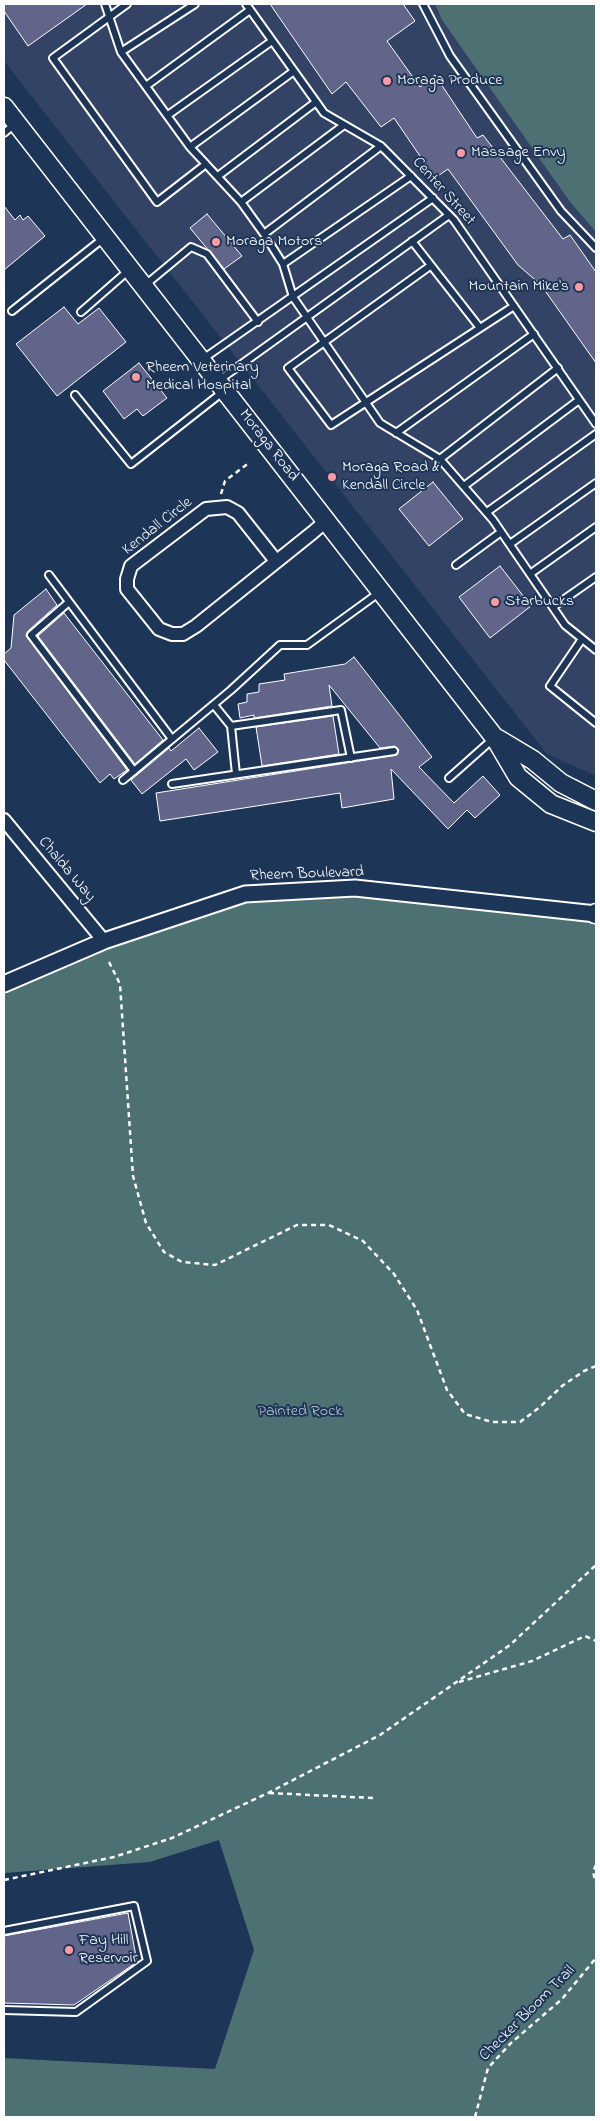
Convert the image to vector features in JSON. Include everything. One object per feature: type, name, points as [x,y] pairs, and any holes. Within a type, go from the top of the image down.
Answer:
[{"type":"main road","name":"Moraga Road","points":[[4,107],[10,128],[105,237],[495,738],[518,777],[551,804],[596,822]]},
{"type":"main road","name":"Moraga Road","points":[[495,738],[533,760],[561,783],[596,800]]},
{"type":"street","name":"Kendall Circle","points":[[276,561],[238,514],[227,507],[206,509],[131,566],[127,578],[127,590],[159,629],[172,634],[183,634],[196,626],[326,521]]},
{"type":"street","name":"Chalda Way","points":[[4,820],[104,941]]},
{"type":"street","name":"Rheem Boulevard","points":[[4,984],[104,941],[245,894],[346,888],[596,913]]},
{"type":"lane","points":[[105,4],[121,52],[190,147],[241,202],[264,234],[283,264],[293,297],[380,423],[440,459],[487,512],[565,625],[596,650]]},
{"type":"lane","points":[[127,4],[53,58],[157,202],[206,164]]},
{"type":"lane","points":[[121,52],[195,4]]},
{"type":"lane","name":"Center Street","points":[[246,4],[324,114],[381,146],[449,215],[596,424]]},
{"type":"lane","points":[[423,4],[450,56],[561,211],[596,248]]},
{"type":"lane","points":[[146,86],[250,10]]},
{"type":"lane","points":[[168,115],[272,41]]},
{"type":"lane","points":[[190,147],[294,72]]},
{"type":"lane","points":[[218,176],[316,102]]},
{"type":"lane","points":[[241,202],[344,125]]},
{"type":"lane","points":[[264,234],[381,146]]},
{"type":"lane","points":[[283,264],[412,176]]},
{"type":"lane","points":[[201,360],[433,198]]},
{"type":"lane","points":[[75,395],[131,464],[221,386],[306,318],[449,215]]},
{"type":"lane","points":[[12,311],[105,237]]},
{"type":"lane","points":[[412,242],[480,328]]},
{"type":"lane","points":[[143,287],[191,247],[207,254],[258,322]]},
{"type":"lane","points":[[430,266],[288,368],[330,425],[514,306]]},
{"type":"lane","points":[[81,312],[130,270]]},
{"type":"lane","points":[[396,433],[534,334]]},
{"type":"lane","points":[[440,459],[558,368]]},
{"type":"lane","points":[[464,486],[579,400]]},
{"type":"lane","points":[[487,512],[596,434]]},
{"type":"lane","points":[[510,544],[596,483]]},
{"type":"lane","points":[[530,574],[596,527]]},
{"type":"lane","points":[[456,565],[501,532]]},
{"type":"lane","points":[[49,575],[172,739]]},
{"type":"lane","points":[[553,607],[596,577]]},
{"type":"lane","points":[[122,780],[214,705],[280,645],[307,645],[381,591]]},
{"type":"lane","points":[[69,602],[31,635],[134,771]]},
{"type":"lane","points":[[582,639],[550,686],[596,720]]},
{"type":"lane","points":[[214,705],[231,726],[236,774]]},
{"type":"lane","points":[[231,726],[341,710],[351,758]]},
{"type":"lane","points":[[449,778],[495,738]]},
{"type":"lane","points":[[172,784],[394,751]]},
{"type":"lane","points":[[4,1931],[134,1906],[147,1961],[76,2012],[4,2010]]},
{"type":"path","points":[[218,508],[225,481],[250,462]]},
{"type":"path","points":[[109,962],[120,984],[133,1176],[146,1223],[164,1252],[182,1262],[215,1265],[297,1225],[329,1224],[363,1241],[394,1274],[417,1310],[447,1390],[465,1414],[492,1422],[520,1422],[540,1407],[562,1386],[584,1370],[596,1366]]},
{"type":"path","points":[[4,1880],[114,1856],[164,1841],[268,1793],[380,1735],[510,1645],[596,1565]]},
{"type":"path","points":[[455,1683],[532,1661],[585,1636],[596,1641]]},
{"type":"path","points":[[268,1793],[373,1798]]},
{"type":"path","points":[[596,1865],[593,1872],[596,1883]]},
{"type":"path","name":"Checker Bloom Trail","points":[[475,2117],[488,2068],[511,2043],[562,1999],[596,1958]]},
{"type":"shaded area","points":[[4,4],[435,4],[442,20],[570,202],[596,232],[596,776],[547,754],[4,61]]},
{"type":"green space","points":[[435,4],[596,4],[596,232],[570,202],[442,20]]},
{"type":"green space","name":"Painted Rock","points":[[355,888],[596,914],[596,2117],[4,2117],[4,2058],[215,2069],[254,1950],[219,1840],[150,1862],[4,1873],[4,984],[245,894]]},
{"type":"building","points":[[4,4],[87,4],[28,46],[4,11]]},
{"type":"building","points":[[270,4],[403,4],[415,21],[387,41],[420,87],[435,75],[477,138],[483,135],[563,239],[570,235],[596,272],[596,363],[541,285],[518,265],[448,169],[435,178],[394,118],[381,127],[346,82],[332,94]]},
{"type":"building","points":[[4,206],[15,220],[20,215],[23,220],[28,216],[45,236],[4,270]]},
{"type":"building","name":"Moraga Motors","points":[[207,214],[242,256],[224,269],[190,228]]},
{"type":"building","points":[[64,307],[78,324],[99,308],[126,342],[57,396],[16,344]]},
{"type":"building","name":"Rheem Veterinary Medical Hospital","points":[[139,363],[167,398],[143,416],[137,409],[124,419],[103,391]]},
{"type":"building","points":[[433,482],[463,519],[429,546],[399,509]]},
{"type":"building","name":"Starbucks","points":[[500,566],[531,606],[490,638],[459,597]]},
{"type":"building","points":[[46,589],[57,605],[28,631],[26,636],[127,770],[114,779],[110,774],[100,783],[4,660],[4,654],[11,648],[14,615]]},
{"type":"building","points":[[64,613],[163,740],[135,764],[38,636]]},
{"type":"building","points":[[354,657],[432,757],[419,767],[454,803],[483,776],[500,795],[475,818],[467,810],[448,829],[391,769],[394,799],[342,808],[340,793],[160,821],[156,793],[397,755],[399,750],[395,746],[380,748],[329,685],[332,706],[254,718],[254,715],[240,718],[238,704],[247,702],[247,694],[259,692],[259,684],[285,680],[284,674],[345,664]]},
{"type":"building","points":[[333,716],[339,754],[262,766],[256,727]]},
{"type":"building","points":[[199,728],[218,752],[194,770],[186,759],[142,794],[131,780],[169,748],[171,751]]},
{"type":"building","name":"Fay Hill Reservoir","points":[[128,1913],[137,1962],[74,2005],[4,2003],[4,1936]]},
{"type":"place","name":"Moraga Produce","points":[[387,81]]},
{"type":"place","name":"Massage Envy","points":[[461,153]]},
{"type":"place","name":"Moraga Motors","points":[[216,242]]},
{"type":"place","name":"Mountain Mike's","points":[[579,287]]},
{"type":"place","name":"Rheem Veterinary Medical Hospital","points":[[136,377]]},
{"type":"place","name":"Moraga Road & Kendall Circle","points":[[332,477]]},
{"type":"place","name":"Starbucks","points":[[495,602]]},
{"type":"place","name":"Fay Hill Reservoir","points":[[69,1950]]}]
